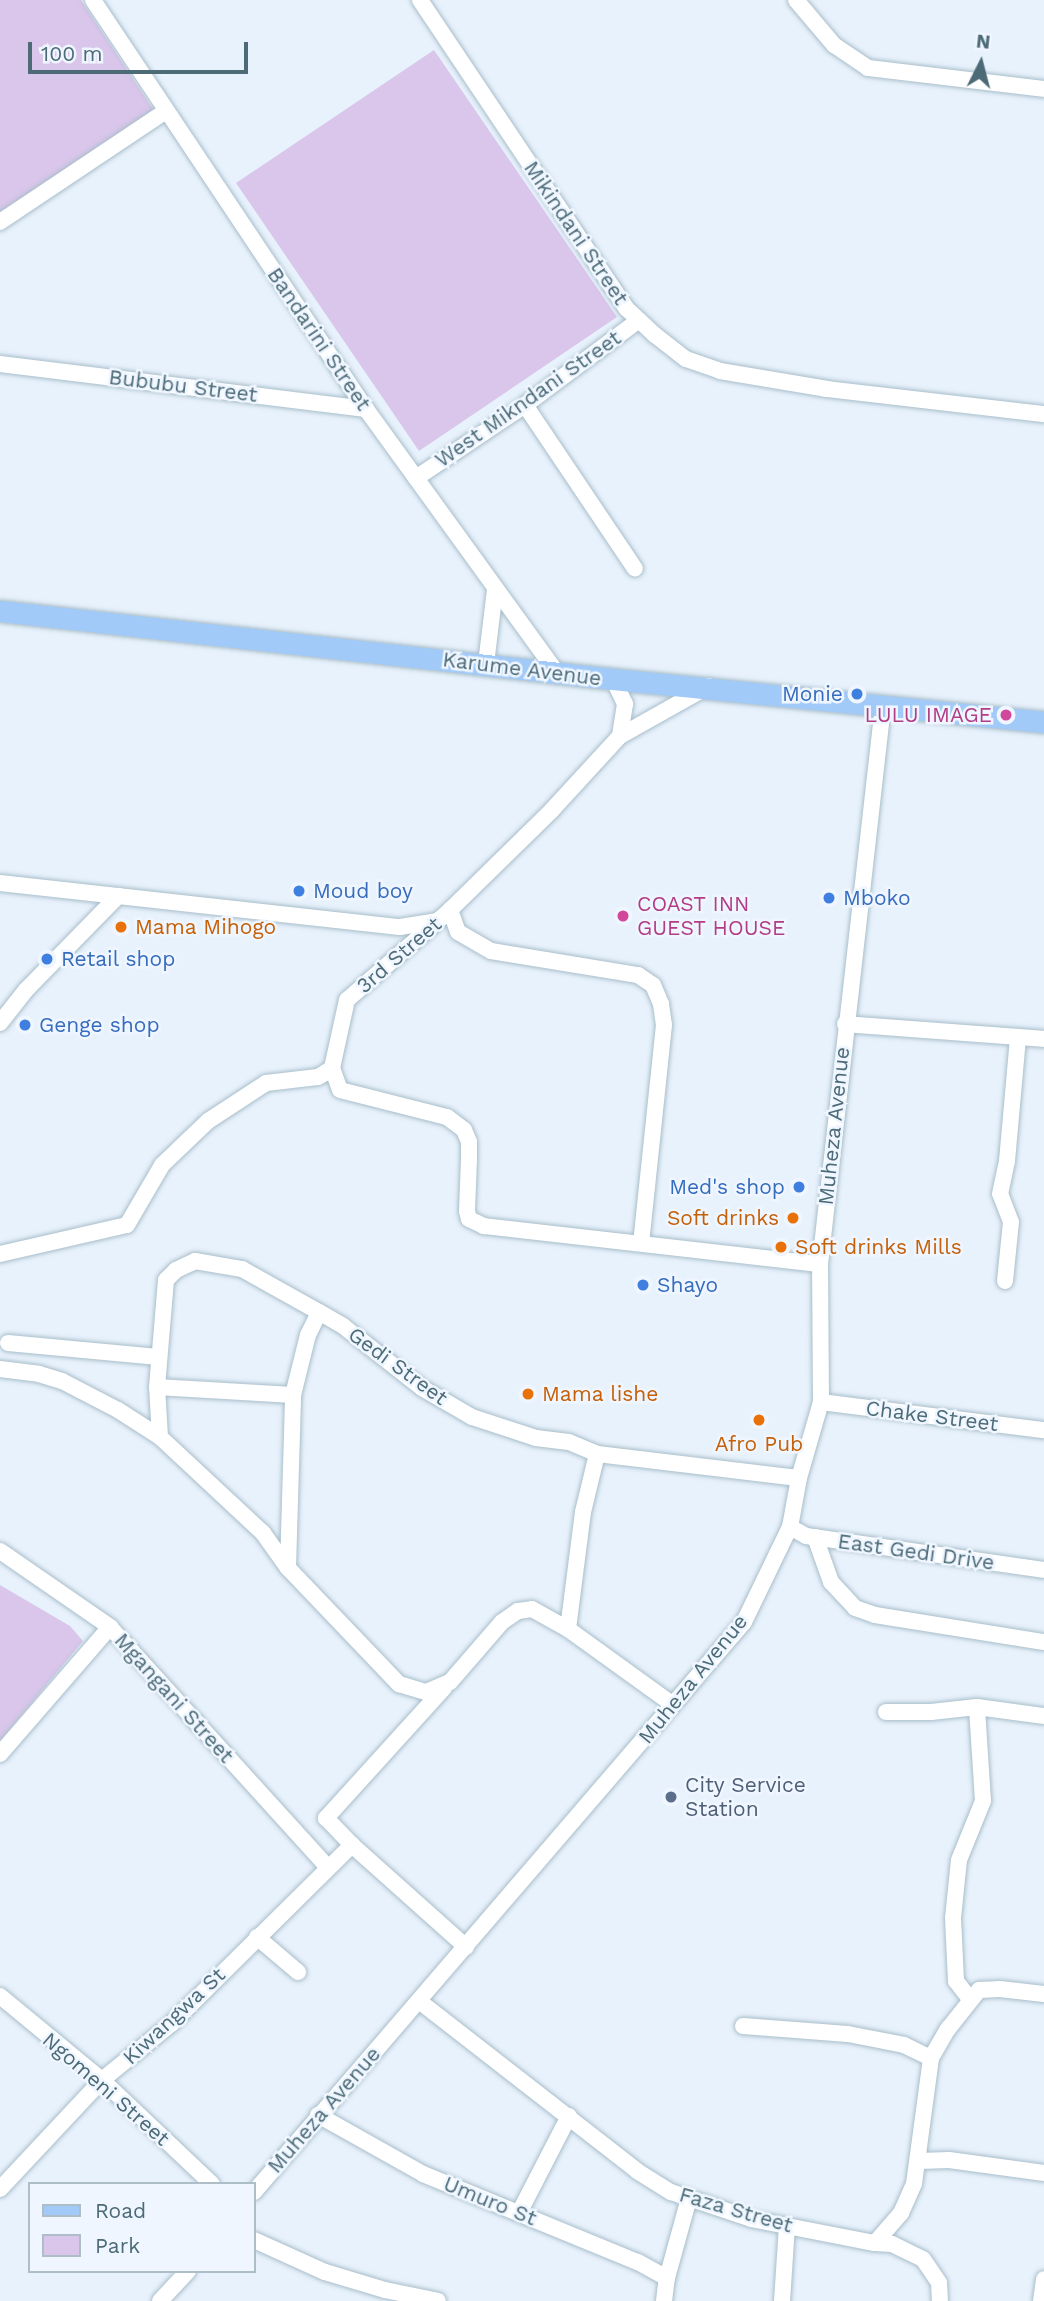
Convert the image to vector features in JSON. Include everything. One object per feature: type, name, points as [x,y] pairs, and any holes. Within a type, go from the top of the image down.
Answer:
[{"type":"main road","name":"Karume Avenue","points":[[0,611],[613,679],[709,686],[1044,722]]},
{"type":"street","name":"Bandarini Street","points":[[93,0],[366,409],[556,671]]},
{"type":"street","name":"Mikindani Street","points":[[420,0],[626,308],[686,359],[720,372],[827,389],[1044,414]]},
{"type":"street","points":[[796,0],[834,45],[868,68],[1044,89]]},
{"type":"street","points":[[0,222],[166,111]]},
{"type":"street","name":"West Mikndani Street","points":[[416,478],[525,405],[639,320]]},
{"type":"street","name":"Bububu Street","points":[[0,364],[366,409]]},
{"type":"street","points":[[525,405],[635,569]]},
{"type":"street","points":[[486,664],[495,590]]},
{"type":"street","points":[[613,679],[625,704],[620,736]]},
{"type":"street","name":"3rd Street","points":[[332,1068],[347,1000],[450,910],[551,811],[620,736],[709,686]]},
{"type":"street","name":"Muheza Avenue","points":[[256,2190],[744,1622],[790,1527],[799,1478],[821,1402],[820,1264],[883,706]]},
{"type":"street","points":[[0,883],[400,928],[437,921]]},
{"type":"street","points":[[0,1023],[26,990],[118,895]]},
{"type":"street","points":[[450,910],[458,932],[491,951],[638,975],[653,985],[661,1004],[664,1025],[641,1243]]},
{"type":"street","points":[[845,1024],[1044,1039]]},
{"type":"street","points":[[1005,1281],[1011,1222],[1000,1194],[1007,1161],[1018,1038]]},
{"type":"street","points":[[0,1254],[127,1225],[162,1165],[208,1121],[266,1083],[318,1077],[332,1068],[340,1090],[447,1117],[464,1130],[469,1142],[467,1211],[469,1219],[484,1226],[820,1264]]},
{"type":"street","name":"Gedi Street","points":[[160,1437],[158,1357],[166,1280],[176,1270],[195,1261],[242,1269],[319,1312],[343,1326],[422,1388],[472,1417],[536,1438],[569,1442],[597,1454],[799,1478]]},
{"type":"street","points":[[288,1567],[293,1395],[308,1335],[319,1312]]},
{"type":"street","points":[[8,1343],[158,1357]]},
{"type":"street","points":[[0,1370],[38,1374],[62,1381],[118,1410],[160,1437],[263,1533],[288,1567],[399,1684],[426,1692],[450,1682]]},
{"type":"street","points":[[157,1387],[293,1395]]},
{"type":"street","name":"Chake Street","points":[[821,1402],[1044,1430]]},
{"type":"street","points":[[568,1629],[583,1513],[597,1454]]},
{"type":"street","name":"East Gedi Drive","points":[[790,1527],[815,1537],[1044,1570]]},
{"type":"street","points":[[815,1537],[831,1582],[855,1608],[875,1615],[1044,1642]]},
{"type":"street","name":"Mgangani Street","points":[[0,1550],[110,1627],[328,1867]]},
{"type":"street","points":[[466,1947],[352,1846],[326,1818],[502,1622],[518,1611],[532,1609],[568,1629],[673,1704]]},
{"type":"street","points":[[0,1754],[110,1627]]},
{"type":"street","points":[[886,1712],[931,1712],[977,1707],[1044,1716]]},
{"type":"street","points":[[970,1999],[956,1981],[953,1918],[959,1860],[982,1801],[977,1707]]},
{"type":"street","name":"Kiwangwa St","points":[[0,2189],[102,2080],[171,2024],[352,1846]]},
{"type":"street","points":[[257,1937],[298,1972]]},
{"type":"street","points":[[875,2243],[901,2213],[914,2184],[931,2058],[970,1999],[979,1990],[1000,1989],[1044,1994]]},
{"type":"street","name":"Ngomeni Street","points":[[0,1996],[102,2080],[210,2182]]},
{"type":"street","name":"Faza Street","points":[[419,2001],[637,2171],[689,2198],[751,2219],[892,2244],[923,2259],[939,2283],[940,2301]]},
{"type":"street","points":[[743,2026],[848,2034],[904,2045],[931,2058]]},
{"type":"street","name":"Umuro St","points":[[318,2115],[423,2174],[638,2262],[667,2278]]},
{"type":"street","points":[[520,2213],[569,2116]]},
{"type":"street","points":[[919,2161],[949,2160],[1044,2173]]},
{"type":"street","points":[[664,2301],[667,2278],[689,2198]]},
{"type":"street","points":[[782,2301],[787,2226]]},
{"type":"street","points":[[256,2241],[325,2273],[433,2300]]},
{"type":"street","points":[[160,2301],[186,2273]]},
{"type":"street","points":[[1041,2301],[1044,2279]]},
{"type":"green space","points":[[0,0],[81,0],[155,112],[0,216]]},
{"type":"green space","points":[[434,50],[617,317],[419,451],[236,183]]},
{"type":"green space","points":[[0,1585],[70,1626],[83,1641],[0,1741]]},
{"type":"place","name":"Monie","points":[[857,694]]},
{"type":"place","name":"LULU IMAGE","points":[[1006,715]]},
{"type":"place","name":"Moud boy","points":[[299,891]]},
{"type":"place","name":"Mboko","points":[[829,898]]},
{"type":"place","name":"COAST INN GUEST HOUSE","points":[[623,916]]},
{"type":"place","name":"Mama Mihogo","points":[[121,927]]},
{"type":"place","name":"Retail shop","points":[[47,959]]},
{"type":"place","name":"Genge shop","points":[[25,1025]]},
{"type":"place","name":"Med's shop","points":[[799,1187]]},
{"type":"place","name":"Soft drinks","points":[[793,1218]]},
{"type":"place","name":"Soft drinks Mills","points":[[781,1247]]},
{"type":"place","name":"Shayo","points":[[643,1285]]},
{"type":"place","name":"Mama lishe","points":[[528,1394]]},
{"type":"place","name":"Afro Pub","points":[[759,1420]]},
{"type":"place","name":"City Service Station","points":[[671,1797]]}]
